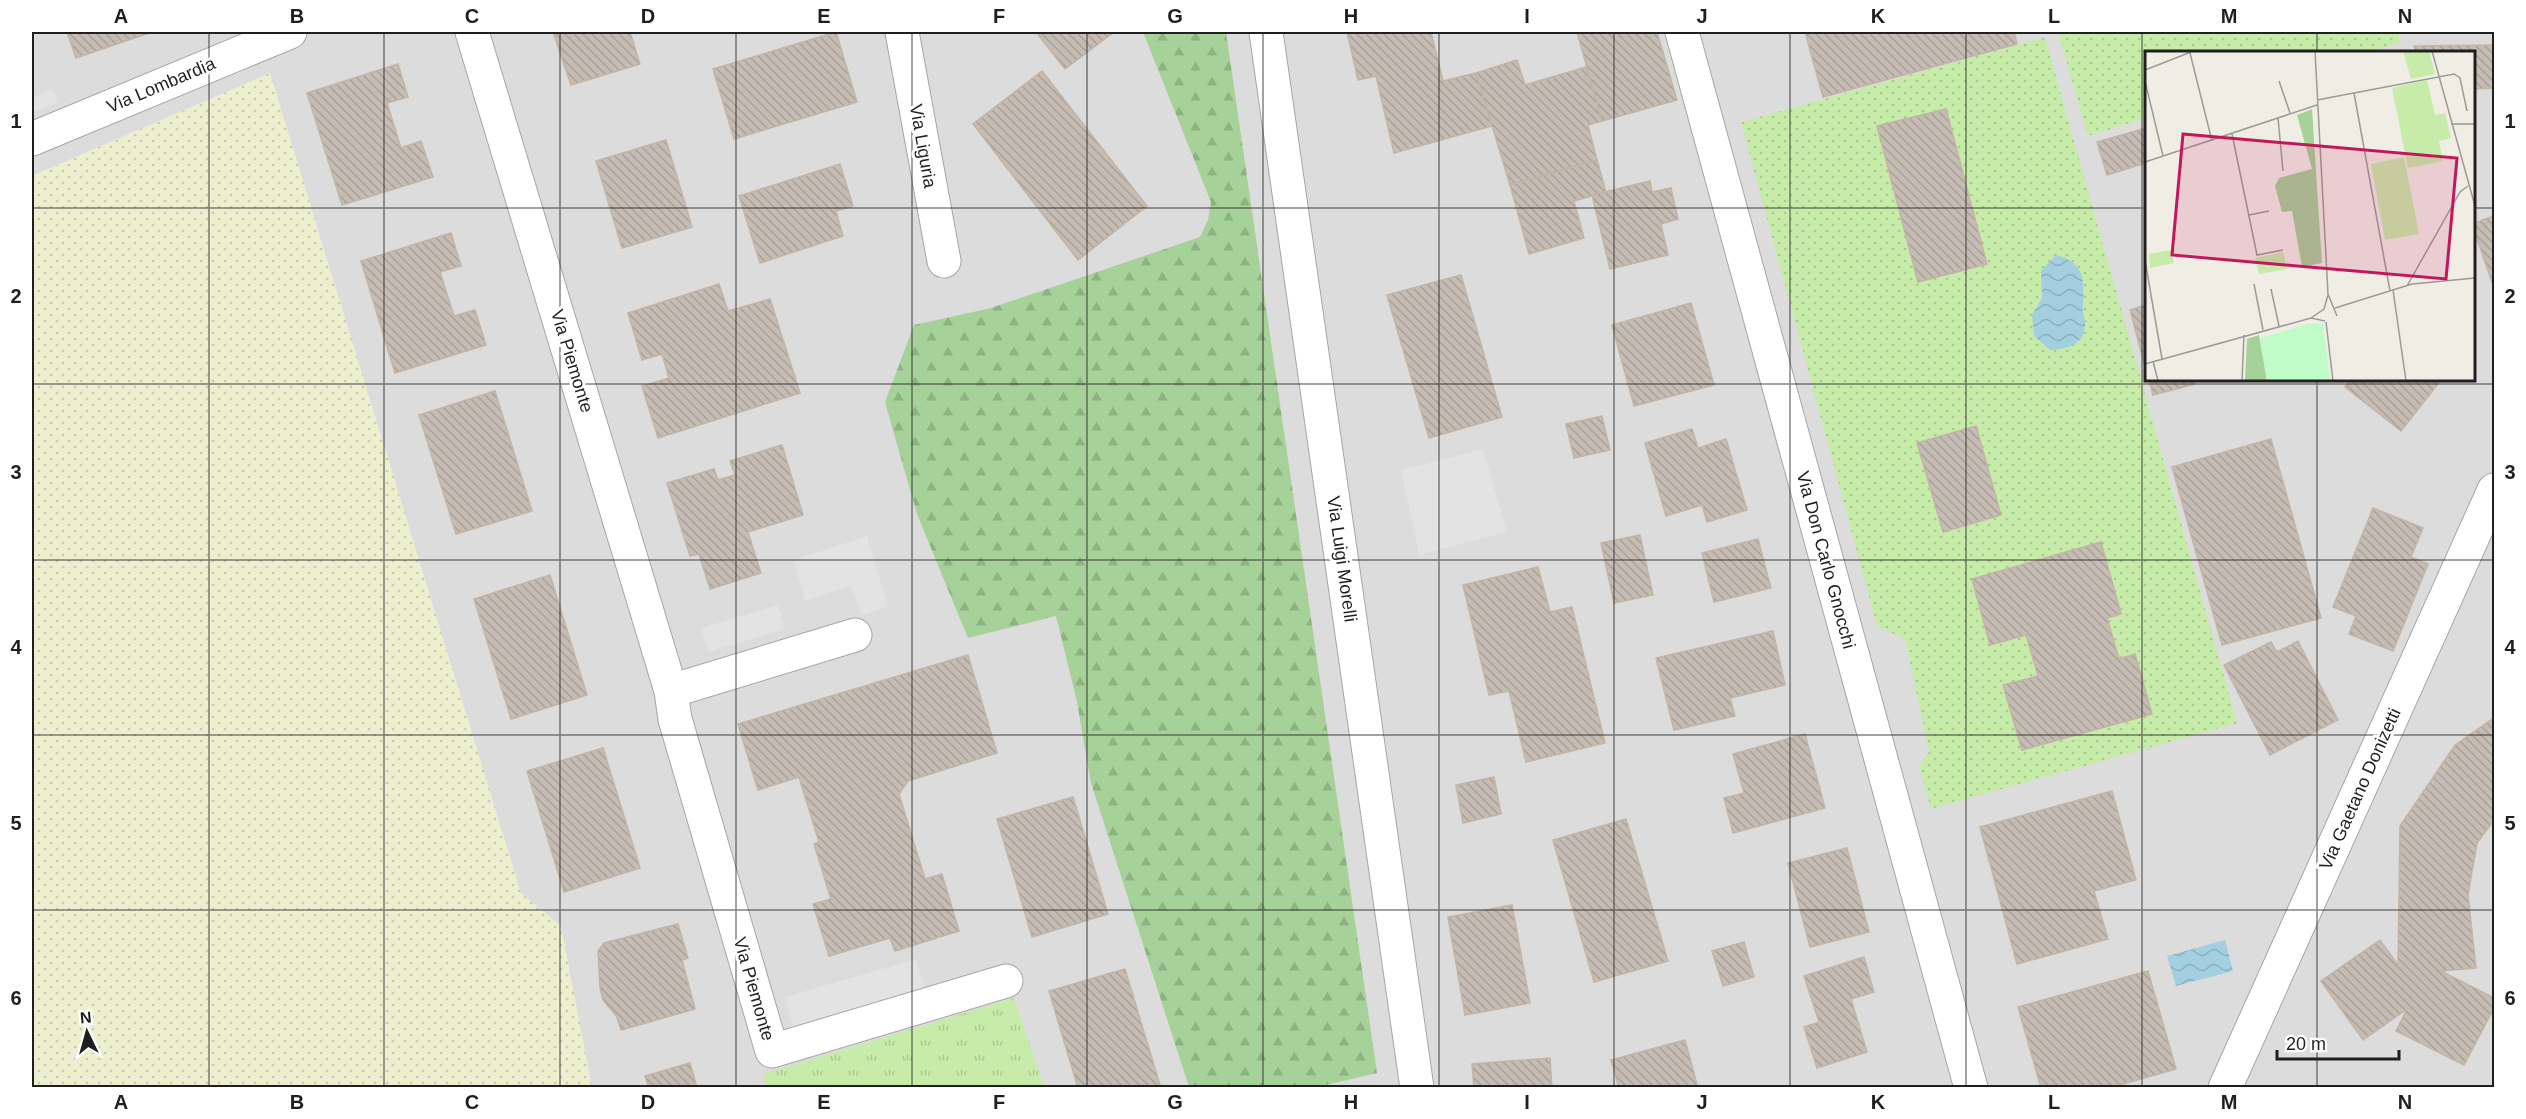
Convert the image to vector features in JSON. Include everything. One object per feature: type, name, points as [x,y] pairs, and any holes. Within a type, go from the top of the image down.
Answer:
[{"type":"street","name":"Via Piemonte","points":[[472,32],[671,691],[675,718],[772,1051],[1006,981]]},
{"type":"street","name":"Via Liguria","points":[[903,32],[944,261]]},
{"type":"street","name":"Via Luigi Morelli","points":[[1266,32],[1417,1088]]},
{"type":"street","name":"Via Don Carlo Gnocchi","points":[[1682,32],[1971,1088]]},
{"type":"street","name":"Via Lombardia","points":[[32,139],[280,33]]},
{"type":"street","name":"Via Gaetano Donizetti","points":[[2225,1088],[2494,490]]},
{"type":"street","points":[[671,691],[855,634]]},
{"type":"shaded area","points":[[32,32],[2494,32],[2494,1087],[32,1087]]},
{"type":"shaded area","points":[[52,89],[58,102],[32,113],[32,98]]},
{"type":"shaded area","points":[[1483,449],[1507,532],[1419,555],[1401,470]]},
{"type":"shaded area","points":[[867,536],[888,607],[861,615],[851,586],[805,601],[794,560]]},
{"type":"shaded area","points":[[778,605],[785,629],[708,652],[701,628]]},
{"type":"shaded area","points":[[916,959],[925,989],[793,1027],[785,997]]},
{"type":"green space","points":[[1143,32],[1226,32],[1377,1073],[1317,1087],[1189,1087],[1091,783],[1077,702],[1056,616],[968,638],[917,514],[885,402],[914,325],[991,308],[1200,237],[1208,220],[1211,202]]},
{"type":"green space","points":[[2058,32],[2398,32],[2401,43],[2372,51],[2145,51],[2145,118],[2088,136]]},
{"type":"green space","points":[[2045,37],[2237,723],[1931,809],[1919,766],[1929,752],[1905,639],[1877,626],[1741,122]]},
{"type":"green space","points":[[270,73],[521,893],[561,926],[592,1087],[32,1087],[32,176]]},
{"type":"green space","points":[[1014,998],[1044,1087],[767,1087],[763,1074]]},
{"type":"water","points":[[2056,255],[2073,263],[2081,274],[2085,329],[2075,344],[2050,350],[2034,336],[2032,315],[2042,298],[2041,271]]},
{"type":"water","points":[[2225,940],[2233,971],[2176,986],[2167,956]]},
{"type":"building","points":[[67,32],[152,32],[76,58]]},
{"type":"building","points":[[553,32],[630,32],[640,64],[571,85]]},
{"type":"building","points":[[836,32],[857,102],[734,139],[713,69]]},
{"type":"building","points":[[1036,32],[1114,32],[1065,69]]},
{"type":"building","points":[[1347,32],[1431,32],[1443,81],[1476,73],[1492,126],[1394,153],[1376,76],[1358,80]]},
{"type":"building","points":[[1577,32],[1657,32],[1677,100],[1602,121]]},
{"type":"building","points":[[1805,32],[2014,32],[2017,44],[1823,97]]},
{"type":"building","points":[[2494,45],[2494,88],[2475,89],[2475,51],[2416,51],[2414,46]]},
{"type":"building","points":[[1517,60],[1525,85],[1586,67],[1602,121],[1588,125],[1597,160],[1510,185],[1476,73]]},
{"type":"building","points":[[398,64],[408,97],[387,103],[401,148],[421,141],[433,177],[342,205],[307,93]]},
{"type":"building","points":[[1042,71],[1147,206],[1078,260],[973,124]]},
{"type":"building","points":[[1946,109],[1987,264],[1918,282],[1877,126]]},
{"type":"building","points":[[2145,128],[2145,163],[2107,175],[2097,142]]},
{"type":"building","points":[[666,140],[692,227],[622,248],[596,161]]},
{"type":"building","points":[[1597,160],[1606,192],[1574,201],[1584,238],[1529,254],[1510,185]]},
{"type":"building","points":[[840,164],[853,206],[836,211],[843,236],[760,263],[739,196]]},
{"type":"building","points":[[1650,181],[1652,192],[1671,188],[1678,219],[1661,224],[1668,255],[1610,269],[1592,195]]},
{"type":"building","points":[[2494,216],[2494,288],[2475,233],[2475,223]]},
{"type":"building","points":[[451,233],[461,266],[440,272],[454,316],[475,310],[486,345],[395,373],[361,261]]},
{"type":"building","points":[[1461,275],[1502,417],[1429,438],[1387,295]]},
{"type":"building","points":[[719,284],[728,311],[770,299],[800,393],[658,438],[642,386],[669,378],[662,354],[642,360],[628,313]]},
{"type":"building","points":[[1691,303],[1714,385],[1634,406],[1612,325]]},
{"type":"building","points":[[2145,305],[2145,366],[2130,310]]},
{"type":"building","points":[[2149,381],[2194,381],[2195,384],[2153,395]]},
{"type":"building","points":[[2350,381],[2440,381],[2401,431],[2345,387]]},
{"type":"building","points":[[495,391],[532,511],[456,534],[419,415]]},
{"type":"building","points":[[1602,416],[1610,450],[1574,458],[1566,424]]},
{"type":"building","points":[[1976,426],[2001,515],[1943,532],[1917,443]]},
{"type":"building","points":[[1692,429],[1698,448],[1726,439],[1747,510],[1707,522],[1702,505],[1666,516],[1645,443]]},
{"type":"building","points":[[2271,439],[2321,618],[2222,645],[2172,467]]},
{"type":"building","points":[[782,445],[803,515],[748,532],[761,573],[710,589],[699,554],[690,556],[667,483],[714,469],[718,480],[735,475],[730,461]]},
{"type":"building","points":[[2373,508],[2423,528],[2411,557],[2428,564],[2393,651],[2349,634],[2356,616],[2333,607]]},
{"type":"building","points":[[1640,535],[1653,595],[1614,603],[1601,543]]},
{"type":"building","points":[[1758,539],[1771,588],[1714,602],[1702,553]]},
{"type":"building","points":[[2101,542],[2121,614],[2107,618],[2119,659],[2135,654],[2152,714],[2022,750],[2003,685],[2038,676],[2026,635],[1990,645],[1972,579]]},
{"type":"building","points":[[1538,567],[1550,612],[1572,607],[1605,743],[1526,762],[1509,691],[1489,695],[1463,585]]},
{"type":"building","points":[[550,575],[587,695],[511,719],[474,599]]},
{"type":"building","points":[[1773,631],[1785,685],[1730,698],[1735,716],[1674,730],[1656,658]]},
{"type":"building","points":[[2298,641],[2338,720],[2270,755],[2224,665],[2271,642],[2277,652]]},
{"type":"building","points":[[968,655],[997,753],[908,781],[899,794],[925,879],[942,874],[959,931],[895,951],[890,938],[829,956],[813,904],[831,899],[814,844],[819,842],[799,777],[758,790],[738,724]]},
{"type":"building","points":[[2494,718],[2494,820],[2477,843],[2468,895],[2476,968],[2441,971],[2494,998],[2494,1008],[2464,1065],[2396,1031],[2407,1009],[2363,1040],[2321,981],[2380,940],[2398,965],[2400,826],[2455,745]]},
{"type":"building","points":[[1805,734],[1825,808],[1733,833],[1724,798],[1744,793],[1733,754]]},
{"type":"building","points":[[603,748],[640,868],[564,892],[527,771]]},
{"type":"building","points":[[1494,777],[1501,814],[1463,823],[1456,785]]},
{"type":"building","points":[[2112,791],[2136,880],[2094,891],[2108,939],[2017,964],[1980,827]]},
{"type":"building","points":[[1073,797],[1108,914],[1032,937],[997,819]]},
{"type":"building","points":[[1626,819],[1668,961],[1594,982],[1553,840]]},
{"type":"building","points":[[1847,848],[1869,932],[1810,947],[1788,863]]},
{"type":"building","points":[[1512,905],[1530,1003],[1465,1015],[1448,917]]},
{"type":"building","points":[[678,924],[688,958],[682,960],[695,1009],[621,1030],[617,1017],[603,1000],[598,951],[604,943]]},
{"type":"building","points":[[1744,942],[1754,977],[1723,986],[1712,951]]},
{"type":"building","points":[[1864,957],[1874,992],[1851,999],[1867,1052],[1817,1068],[1804,1027],[1819,1022],[1804,976]]},
{"type":"building","points":[[1125,969],[1160,1085],[1153,1088],[1078,1088],[1049,991]]},
{"type":"building","points":[[2148,971],[2176,1069],[2109,1088],[2041,1088],[2018,1007]]},
{"type":"building","points":[[1685,1040],[1698,1088],[1619,1088],[1611,1060]]},
{"type":"building","points":[[1550,1058],[1552,1088],[1474,1088],[1472,1064]]},
{"type":"building","points":[[690,1063],[697,1088],[649,1088],[645,1076]]}]
